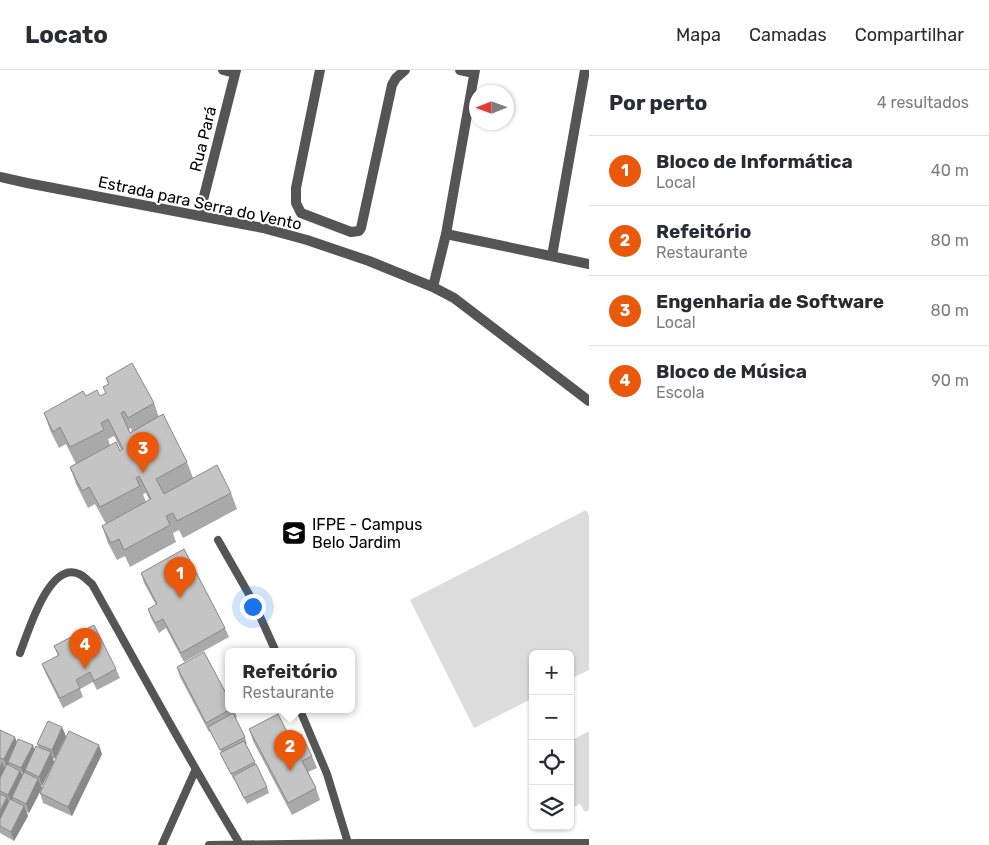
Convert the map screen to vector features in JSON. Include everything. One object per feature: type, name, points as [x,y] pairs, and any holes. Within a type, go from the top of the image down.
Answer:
[{"type":"street","points":[[223,70],[235,71]]},
{"type":"street","points":[[320,70],[296,188],[296,203],[301,213],[351,232],[358,231],[361,228],[389,95],[396,78],[405,70]]},
{"type":"street","points":[[433,287],[446,234],[474,72],[460,70]]},
{"type":"street","points":[[552,256],[585,70]]},
{"type":"street","name":"Rua Pará","points":[[199,216],[235,71]]},
{"type":"street","name":"Estrada para Serra do Vento","points":[[0,177],[263,228],[307,240],[369,261],[433,287],[454,298],[589,401]]},
{"type":"street","points":[[446,234],[589,264]]},
{"type":"lane","points":[[218,540],[254,603],[274,648]]},
{"type":"lane","points":[[20,653],[41,601],[56,578],[70,572],[80,574],[92,584],[195,771],[240,844]]},
{"type":"lane","points":[[301,713],[327,774],[348,843]]},
{"type":"lane","points":[[162,845],[195,771]]},
{"type":"lane","points":[[209,845],[589,843]]},
{"type":"shaded area","points":[[586,510],[589,515],[589,670],[574,677],[574,650],[529,650],[529,700],[474,728],[410,600]]},
{"type":"shaded area","points":[[589,731],[589,810],[585,812],[580,804],[574,807],[574,739]]},
{"type":"building","points":[[132,363],[154,403],[128,418],[124,411],[121,413],[130,433],[163,414],[187,462],[156,479],[164,494],[217,465],[231,493],[177,521],[173,513],[166,516],[170,525],[124,550],[119,539],[111,543],[102,526],[151,499],[139,476],[136,478],[140,486],[100,507],[89,487],[82,491],[70,467],[116,442],[120,451],[123,449],[108,419],[101,423],[104,430],[70,447],[60,427],[53,432],[44,413],[83,391],[86,396],[97,390],[100,396],[106,393],[103,387],[109,384],[106,378]]},
{"type":"building","points":[[184,549],[225,628],[181,653],[163,619],[155,623],[148,609],[157,604],[141,573]]},
{"type":"building","points":[[94,625],[116,669],[94,681],[90,672],[76,680],[80,688],[60,698],[42,664],[59,655],[54,646]]},
{"type":"building","points":[[204,652],[225,691],[225,712],[206,723],[177,667]]},
{"type":"building","points":[[233,713],[245,737],[220,750],[208,727]]},
{"type":"building","points":[[278,714],[291,740],[301,734],[312,756],[302,761],[316,788],[288,803],[249,729]]},
{"type":"building","points":[[48,721],[62,727],[52,750],[37,744]]},
{"type":"building","points":[[0,730],[15,737],[4,759],[0,758]]},
{"type":"building","points":[[69,731],[99,745],[68,807],[40,793]]},
{"type":"building","points":[[18,739],[33,745],[21,768],[8,762]]},
{"type":"building","points":[[244,741],[255,762],[231,774],[220,753]]},
{"type":"building","points":[[36,746],[51,752],[39,777],[25,770]]},
{"type":"building","points":[[7,764],[20,771],[8,795],[0,791],[0,778]]},
{"type":"building","points":[[256,764],[267,787],[244,798],[233,776]]},
{"type":"building","points":[[24,772],[38,779],[26,804],[12,797]]},
{"type":"building","points":[[0,794],[7,797],[0,811]]},
{"type":"building","points":[[10,799],[24,806],[11,832],[0,826],[0,819]]},
{"type":"place","name":"Engenharia de Software","points":[[143,473]]},
{"type":"place","name":"IFPE - Campus Belo Jardim","points":[[294,533]]},
{"type":"place","name":"Bloco de Informática","points":[[180,598]]},
{"type":"place","name":"Bloco de Música","points":[[85,669]]},
{"type":"place","name":"Refeitório","points":[[290,771]]}]
